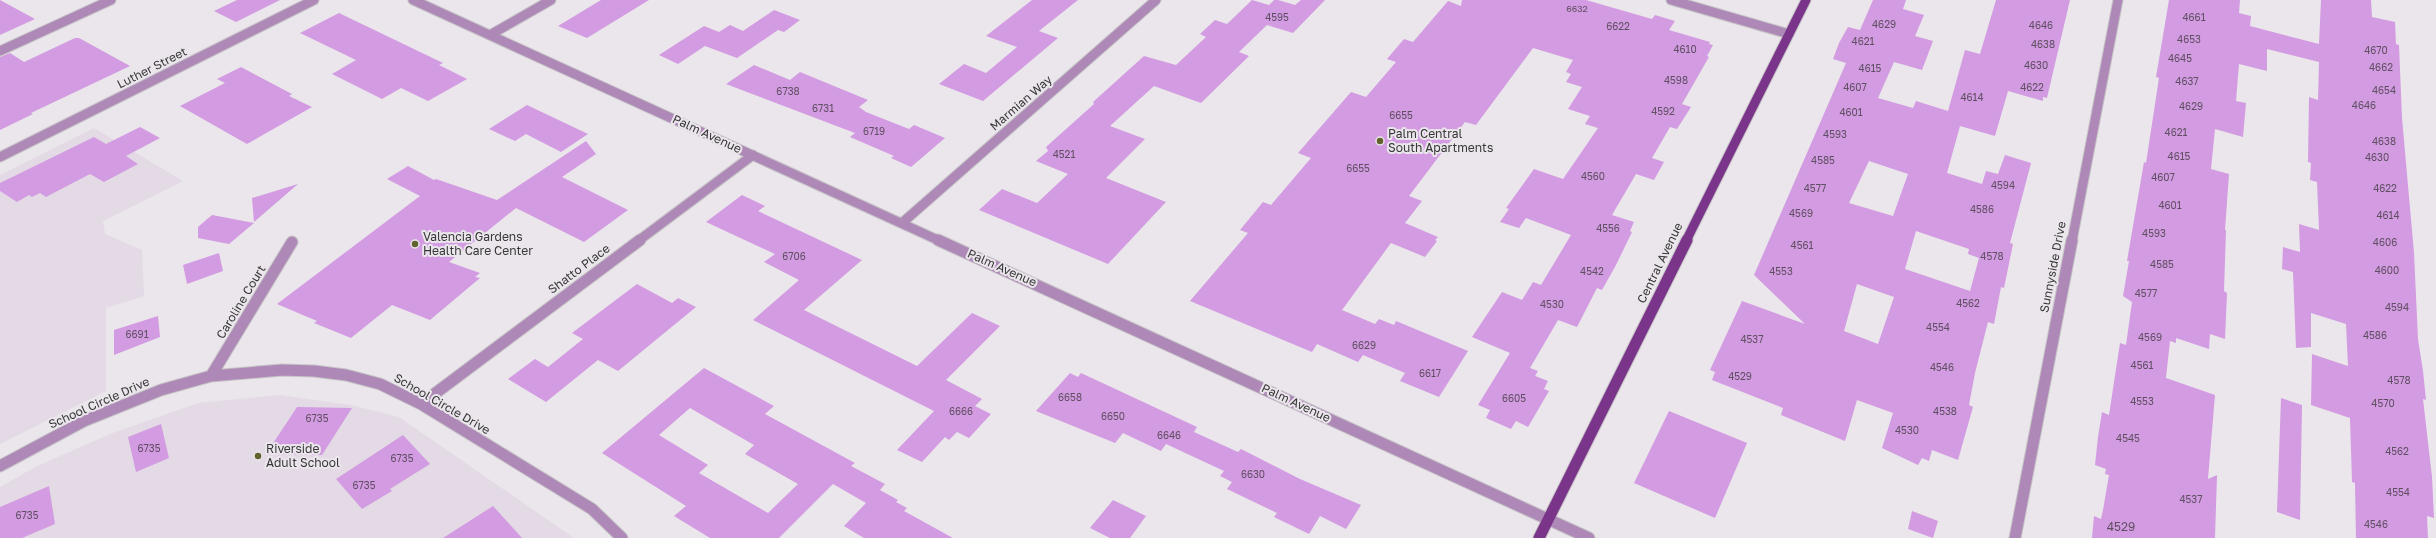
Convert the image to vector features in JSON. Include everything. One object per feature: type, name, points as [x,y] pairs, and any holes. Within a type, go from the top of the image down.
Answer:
[{"type":"main road","name":"Central Avenue","points":[[1539,538],[1806,0]]},
{"type":"street","points":[[0,51],[111,0]]},
{"type":"street","name":"Luther Street","points":[[0,158],[314,0]]},
{"type":"street","name":"Palm Avenue","points":[[413,0],[1590,538]]},
{"type":"street","points":[[490,35],[551,0]]},
{"type":"street","name":"Marmian Way","points":[[902,223],[1156,0]]},
{"type":"street","points":[[1671,0],[1789,34]]},
{"type":"street","name":"Sunnyside Drive","points":[[2015,538],[2118,0]]},
{"type":"street","name":"Shatto Place","points":[[421,404],[753,155]]},
{"type":"street","name":"Caroline Court","points":[[211,376],[292,242]]},
{"type":"street","name":"School Circle Drive","points":[[0,466],[84,421],[161,390],[211,376],[282,370],[346,375],[380,384],[421,404],[592,509],[622,538]]},
{"type":"shaded area","points":[[94,128],[183,181],[103,221],[105,234],[142,250],[144,296],[106,308],[106,391],[0,444],[0,175]]},
{"type":"shaded area","name":"Riverside Adult School","points":[[279,395],[351,405],[399,417],[574,538],[0,538],[0,487],[35,467],[110,434],[198,403]]},
{"type":"building","points":[[0,0],[35,19],[0,35]]},
{"type":"building","points":[[237,0],[280,0],[236,22],[214,11]]},
{"type":"building","points":[[601,0],[649,0],[587,38],[558,26]]},
{"type":"building","points":[[1032,0],[1078,0],[1039,31],[1058,38],[983,101],[939,84],[964,64],[986,73],[1017,47],[986,36]]},
{"type":"building","points":[[1252,0],[1269,5],[1274,0],[1278,0],[1295,5],[1301,0],[1325,0],[1293,33],[1267,25],[1239,52],[1249,56],[1201,103],[1154,86],[1110,126],[1145,139],[1106,178],[1166,202],[1108,264],[979,210],[1002,189],[1037,203],[1068,174],[1036,161],[1048,151],[1046,147],[1094,104],[1093,102],[1144,56],[1176,65],[1206,37],[1200,34],[1215,20],[1227,24]]},
{"type":"building","points":[[1462,0],[1586,0],[1652,19],[1655,15],[1675,21],[1669,30],[1710,42],[1709,44],[1713,45],[1707,56],[1709,57],[1682,104],[1691,107],[1677,129],[1670,127],[1652,158],[1664,162],[1654,180],[1636,174],[1612,215],[1634,222],[1630,231],[1632,232],[1602,290],[1597,288],[1577,327],[1558,320],[1530,368],[1538,371],[1535,376],[1548,381],[1544,389],[1549,391],[1528,427],[1516,421],[1511,429],[1486,418],[1490,410],[1478,405],[1510,353],[1472,337],[1502,292],[1522,300],[1533,282],[1541,285],[1571,235],[1526,218],[1519,228],[1500,222],[1509,209],[1506,208],[1534,169],[1563,179],[1598,128],[1585,124],[1590,116],[1568,109],[1582,87],[1566,82],[1571,74],[1566,72],[1573,60],[1533,48],[1476,125],[1465,122],[1409,196],[1422,201],[1405,223],[1438,237],[1435,240],[1437,241],[1425,257],[1391,243],[1342,310],[1375,324],[1379,319],[1394,325],[1396,321],[1468,351],[1439,397],[1400,381],[1405,373],[1363,355],[1358,362],[1317,344],[1312,352],[1190,301],[1248,233],[1240,230],[1263,202],[1271,205],[1311,158],[1298,153],[1351,92],[1366,97],[1396,62],[1387,59],[1404,39],[1413,42],[1448,1],[1461,6]]},
{"type":"building","points":[[1873,0],[1906,0],[1903,9],[1924,15],[1915,36],[1933,41],[1922,70],[1894,62],[1878,98],[1913,108],[1916,101],[1948,111],[1965,50],[1980,54],[1996,0],[2070,0],[2047,98],[2043,97],[2043,101],[2008,91],[1995,136],[1960,126],[1947,173],[1982,184],[1986,171],[1998,174],[2005,155],[2031,163],[2010,243],[2013,244],[2004,288],[2001,287],[1994,324],[1988,322],[1975,373],[1969,405],[1973,407],[1958,460],[1932,450],[1929,461],[1922,458],[1918,465],[1882,448],[1893,413],[1857,400],[1845,441],[1781,415],[1783,408],[1712,380],[1715,372],[1710,370],[1742,301],[1805,324],[1754,275],[1846,63],[1833,59],[1839,43],[1848,27],[1860,30]],"holes":[[[1869,161],[1908,174],[1893,216],[1849,203]],[[1916,231],[1969,249],[1968,254],[1979,258],[1970,291],[1905,269]],[[1857,284],[1894,297],[1878,344],[1844,331]]]},
{"type":"building","points":[[2169,0],[2240,0],[2239,13],[2251,16],[2250,26],[2319,44],[2321,0],[2371,0],[2372,17],[2395,22],[2396,44],[2399,45],[2402,118],[2414,253],[2418,339],[2426,400],[2423,399],[2432,477],[2434,518],[2427,516],[2428,538],[2356,538],[2355,483],[2352,482],[2350,418],[2311,405],[2312,354],[2348,366],[2346,324],[2311,313],[2311,347],[2296,348],[2293,272],[2282,269],[2283,247],[2300,252],[2299,224],[2319,230],[2317,182],[2310,180],[2311,163],[2308,162],[2309,97],[2318,100],[2319,62],[2267,49],[2267,71],[2239,64],[2236,101],[2246,103],[2243,137],[2215,129],[2211,169],[2229,174],[2225,230],[2224,291],[2227,293],[2225,339],[2210,334],[2209,349],[2176,338],[2176,343],[2170,341],[2166,378],[2215,395],[2208,479],[2217,475],[2215,538],[2092,538],[2094,516],[2101,519],[2109,475],[2105,474],[2106,469],[2095,465],[2098,437],[2102,412],[2109,415],[2120,343],[2126,345],[2132,302],[2123,296],[2129,261],[2127,261],[2144,162],[2146,163],[2159,78],[2156,77]]},
{"type":"building","points":[[774,10],[800,20],[784,32],[778,30],[737,58],[705,46],[678,64],[659,55],[704,26],[719,32],[730,25],[743,31]]},
{"type":"building","points":[[339,13],[443,63],[439,65],[467,79],[428,101],[401,88],[382,99],[332,74],[356,60],[300,33]]},
{"type":"building","points":[[75,38],[79,38],[130,66],[31,113],[33,114],[0,130],[0,57],[10,53],[24,62]]},
{"type":"building","points":[[754,65],[790,80],[800,72],[868,100],[859,107],[866,112],[909,129],[914,125],[945,138],[911,167],[891,158],[894,156],[850,137],[855,133],[726,84]]},
{"type":"building","points":[[241,67],[292,94],[289,96],[312,107],[247,144],[180,106],[225,83],[217,79]]},
{"type":"building","points":[[527,105],[588,134],[561,152],[526,134],[515,141],[489,129]]},
{"type":"building","points":[[140,127],[160,138],[126,156],[138,164],[104,182],[90,174],[46,197],[40,193],[32,197],[29,195],[17,202],[0,191],[0,183],[94,137],[106,144]]},
{"type":"building","name":"Valencia Gardens Health Care Center","points":[[586,141],[596,154],[562,177],[628,210],[584,242],[516,208],[449,262],[480,273],[475,277],[480,278],[430,320],[392,305],[351,338],[314,323],[317,321],[277,304],[420,196],[387,179],[408,166],[434,180],[436,179],[497,200]]},
{"type":"building","points":[[298,184],[254,222],[252,198]]},
{"type":"building","points":[[742,195],[765,206],[758,211],[862,260],[804,310],[917,366],[972,313],[1000,326],[946,380],[982,399],[975,406],[991,414],[969,438],[957,432],[949,440],[945,437],[922,462],[897,450],[934,411],[753,320],[799,280],[764,262],[775,254],[706,222]]},
{"type":"building","points":[[212,215],[254,223],[229,244],[198,238],[198,227]]},
{"type":"building","points":[[219,253],[223,271],[187,284],[183,265]]},
{"type":"building","points":[[637,284],[672,303],[678,298],[696,307],[618,371],[598,360],[546,402],[508,379],[535,359],[548,367],[583,339],[572,333]]},
{"type":"building","points":[[158,316],[160,337],[114,355],[114,330]]},
{"type":"building","points":[[704,368],[774,406],[765,414],[855,463],[851,466],[885,484],[880,490],[898,500],[896,502],[907,508],[904,511],[953,538],[864,538],[844,526],[866,503],[833,484],[779,538],[710,538],[674,516],[686,506],[602,453]],"holes":[[[690,408],[754,445],[745,454],[798,484],[768,513],[699,473],[708,465],[659,435]]]},
{"type":"building","points":[[1070,373],[1078,377],[1081,373],[1197,427],[1194,432],[1238,452],[1241,449],[1300,479],[1361,505],[1346,529],[1320,516],[1309,534],[1274,517],[1277,513],[1227,489],[1232,482],[1220,476],[1224,471],[1166,444],[1161,451],[1123,433],[1115,443],[1036,411]]},
{"type":"building","points":[[2281,398],[2302,405],[2300,520],[2277,512]]},
{"type":"building","points":[[297,407],[352,408],[322,455],[266,454]]},
{"type":"building","points":[[1669,411],[1747,443],[1715,518],[1634,483]]},
{"type":"building","points":[[161,424],[169,458],[136,472],[128,437]]},
{"type":"building","points":[[403,435],[430,464],[390,489],[392,491],[362,509],[336,479]]},
{"type":"building","points":[[49,486],[55,524],[22,538],[0,538],[0,507]]},
{"type":"building","points":[[1113,500],[1146,516],[1130,538],[1110,538],[1090,528]]},
{"type":"building","points":[[493,506],[522,538],[443,538]]},
{"type":"building","points":[[1912,511],[1938,521],[1933,538],[1908,529]]},
{"type":"place","name":"Palm Central South Apartments","points":[[1380,141]]},
{"type":"place","name":"Valencia Gardens Health Care Center","points":[[415,244]]},
{"type":"place","name":"Riverside Adult School","points":[[258,456]]}]
